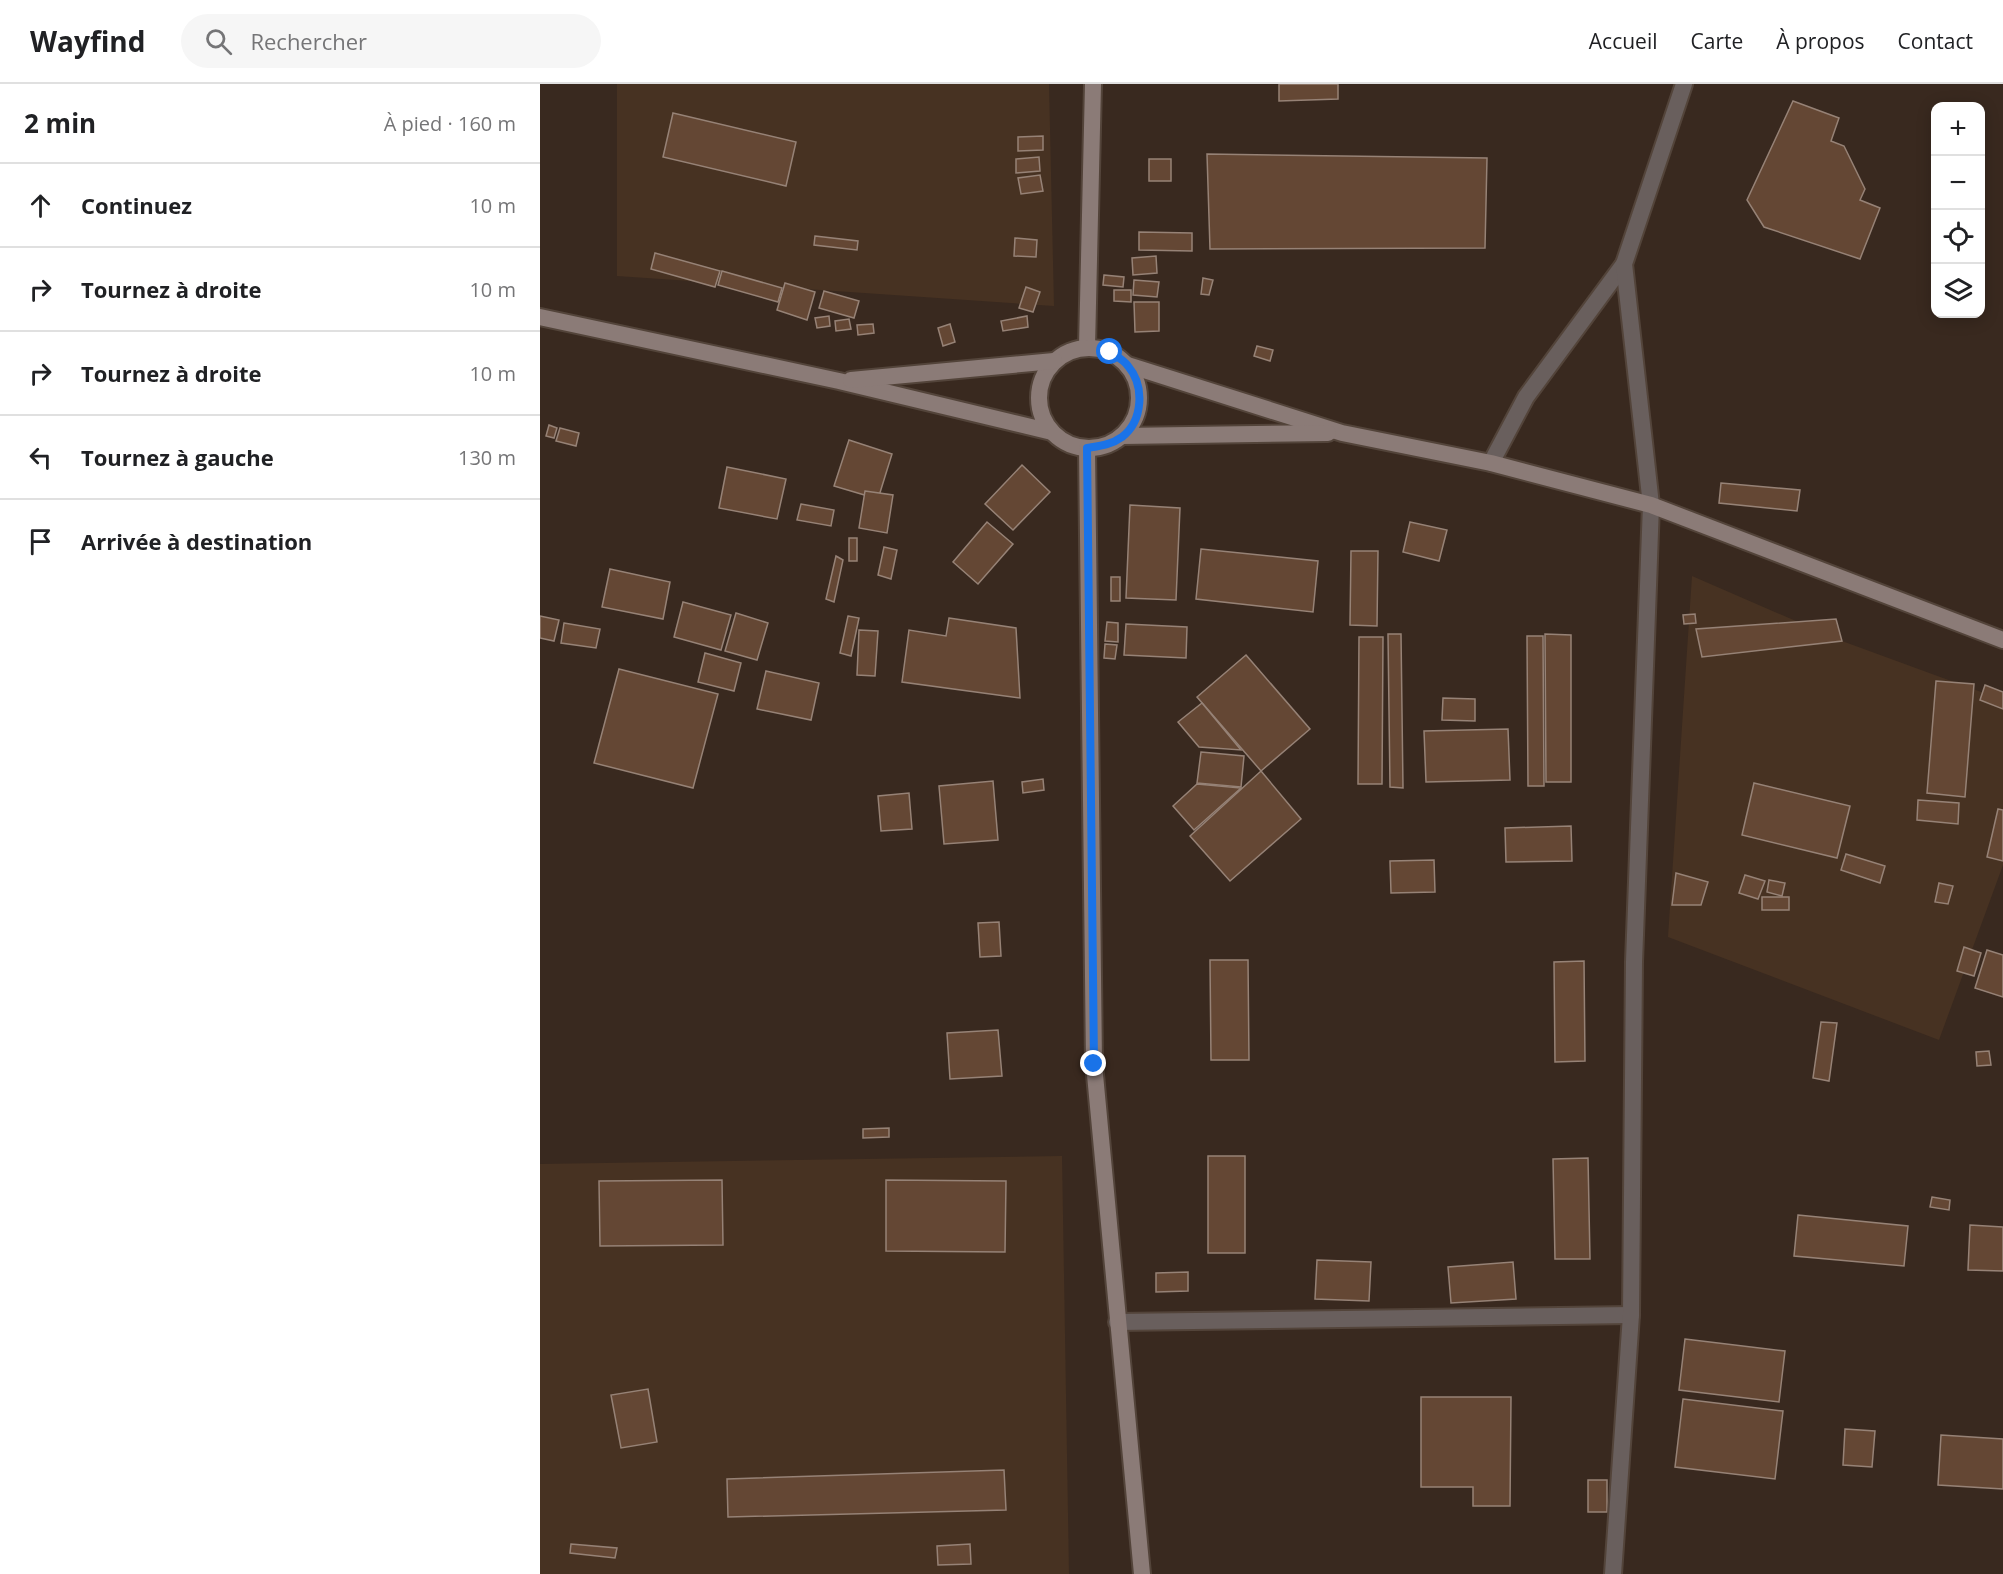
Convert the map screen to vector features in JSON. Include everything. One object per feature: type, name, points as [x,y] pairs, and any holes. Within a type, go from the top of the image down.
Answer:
[{"type":"main road","points":[[1088,347],[1093,84]]},
{"type":"main road","points":[[540,317],[838,381],[1052,432],[1068,443],[1087,448],[1106,445],[1122,436],[1136,417],[1140,394],[1136,379],[1128,365]]},
{"type":"main road","points":[[1052,432],[1041,415],[1038,396],[1043,377],[1054,361],[1070,351],[1088,347],[1110,352],[1128,365],[1342,433],[1491,463],[1652,505],[2003,640]]},
{"type":"main road","points":[[838,381],[1054,361]]},
{"type":"main road","points":[[1122,436],[1342,433]]},
{"type":"main road","points":[[1087,448],[1094,1064],[1142,1574]]},
{"type":"street","points":[[1491,463],[1526,397],[1624,264],[1684,84]]},
{"type":"street","points":[[1613,1574],[1631,1315],[1634,962],[1652,505],[1624,264]]},
{"type":"street","points":[[1117,1322],[1631,1315]]},
{"type":"shaded area","points":[[617,84],[1049,84],[1054,306],[617,276]]},
{"type":"shaded area","points":[[1692,576],[1842,641],[2003,700],[2003,865],[1939,1040],[1668,937]]},
{"type":"shaded area","points":[[1062,1156],[1069,1574],[540,1574],[540,1164]]},
{"type":"building","points":[[1279,84],[1338,84],[1338,99],[1279,101]]},
{"type":"building","points":[[1793,101],[1839,118],[1831,141],[1844,146],[1865,189],[1860,200],[1880,208],[1860,259],[1764,227],[1747,200]]},
{"type":"building","points":[[673,113],[796,142],[786,186],[663,157]]},
{"type":"building","points":[[1043,136],[1043,150],[1018,151],[1018,137]]},
{"type":"building","points":[[1207,154],[1487,158],[1485,248],[1210,249]]},
{"type":"building","points":[[1039,157],[1040,171],[1016,173],[1016,159]]},
{"type":"building","points":[[1149,159],[1171,159],[1171,181],[1149,181]]},
{"type":"building","points":[[1040,175],[1043,191],[1021,194],[1018,178]]},
{"type":"building","points":[[1139,232],[1192,233],[1192,251],[1139,250]]},
{"type":"building","points":[[815,236],[858,241],[857,250],[814,245]]},
{"type":"building","points":[[1015,238],[1037,240],[1036,257],[1014,256]]},
{"type":"building","points":[[655,253],[720,271],[715,287],[651,269]]},
{"type":"building","points":[[1156,256],[1157,273],[1133,275],[1132,258]]},
{"type":"building","points":[[722,271],[782,288],[778,302],[718,285]]},
{"type":"building","points":[[1104,275],[1124,277],[1123,287],[1103,285]]},
{"type":"building","points":[[1203,278],[1213,280],[1209,295],[1201,294]]},
{"type":"building","points":[[1134,280],[1159,282],[1157,297],[1133,295]]},
{"type":"building","points":[[785,283],[815,292],[807,320],[777,310]]},
{"type":"building","points":[[1026,287],[1040,292],[1033,312],[1019,308]]},
{"type":"building","points":[[1114,290],[1131,290],[1131,302],[1114,301]]},
{"type":"building","points":[[824,291],[859,301],[854,318],[819,308]]},
{"type":"building","points":[[1134,302],[1159,302],[1159,331],[1135,332]]},
{"type":"building","points":[[829,316],[830,326],[817,328],[815,318]]},
{"type":"building","points":[[1027,316],[1028,327],[1003,331],[1001,321]]},
{"type":"building","points":[[849,319],[851,329],[836,331],[835,321]]},
{"type":"building","points":[[873,324],[874,333],[858,335],[857,325]]},
{"type":"building","points":[[950,324],[955,342],[943,346],[938,328]]},
{"type":"building","points":[[1257,346],[1273,350],[1270,361],[1254,356]]},
{"type":"building","points":[[549,425],[557,428],[554,438],[546,436]]},
{"type":"building","points":[[560,428],[579,433],[576,446],[556,441]]},
{"type":"building","points":[[849,440],[892,454],[878,499],[834,486]]},
{"type":"building","points":[[1022,465],[1050,492],[1013,530],[985,504]]},
{"type":"building","points":[[727,467],[786,479],[777,519],[719,508]]},
{"type":"building","points":[[1721,483],[1800,490],[1797,511],[1719,503]]},
{"type":"building","points":[[865,491],[893,495],[887,533],[859,528]]},
{"type":"building","points":[[801,504],[834,510],[831,526],[797,520]]},
{"type":"building","points":[[1130,505],[1180,508],[1176,600],[1126,598]]},
{"type":"building","points":[[987,522],[1013,544],[978,584],[953,562]]},
{"type":"building","points":[[1410,522],[1447,530],[1439,561],[1403,552]]},
{"type":"building","points":[[849,538],[857,538],[857,561],[849,561]]},
{"type":"building","points":[[884,547],[897,550],[891,579],[878,575]]},
{"type":"building","points":[[1201,549],[1318,561],[1313,612],[1196,599]]},
{"type":"building","points":[[1351,551],[1378,551],[1377,626],[1350,625]]},
{"type":"building","points":[[836,556],[843,560],[834,602],[826,599]]},
{"type":"building","points":[[610,569],[670,582],[663,619],[602,607]]},
{"type":"building","points":[[1111,577],[1120,577],[1120,601],[1111,601]]},
{"type":"building","points":[[683,602],[731,615],[721,650],[674,637]]},
{"type":"building","points":[[736,613],[768,623],[757,660],[725,651]]},
{"type":"building","points":[[1695,614],[1696,623],[1684,624],[1683,615]]},
{"type":"building","points":[[540,616],[559,620],[554,641],[540,638]]},
{"type":"building","points":[[848,616],[859,618],[851,656],[840,653]]},
{"type":"building","points":[[949,618],[1016,628],[1020,698],[902,682],[909,630],[946,636]]},
{"type":"building","points":[[1836,619],[1842,641],[1702,657],[1696,629]]},
{"type":"building","points":[[1107,622],[1118,623],[1118,642],[1105,641]]},
{"type":"building","points":[[564,623],[600,629],[596,648],[561,643]]},
{"type":"building","points":[[1126,624],[1187,627],[1186,658],[1124,655]]},
{"type":"building","points":[[859,630],[878,631],[875,676],[857,675]]},
{"type":"building","points":[[1388,634],[1401,634],[1403,788],[1390,787]]},
{"type":"building","points":[[1545,634],[1571,635],[1571,782],[1546,782]]},
{"type":"building","points":[[1527,636],[1543,636],[1544,786],[1528,786]]},
{"type":"building","points":[[1359,637],[1383,637],[1382,784],[1358,784]]},
{"type":"building","points":[[1105,644],[1117,645],[1115,659],[1104,658]]},
{"type":"building","points":[[705,653],[741,663],[734,691],[698,682]]},
{"type":"building","points":[[1246,655],[1310,729],[1261,771],[1197,697]]},
{"type":"building","points":[[619,669],[718,694],[693,788],[594,763]]},
{"type":"building","points":[[766,671],[819,683],[811,720],[757,709]]},
{"type":"building","points":[[1936,681],[1974,684],[1965,797],[1927,793]]},
{"type":"building","points":[[1985,685],[2003,692],[2003,709],[1980,700]]},
{"type":"building","points":[[1443,698],[1475,699],[1475,721],[1442,720]]},
{"type":"building","points":[[1202,703],[1241,750],[1199,747],[1178,722]]},
{"type":"building","points":[[1508,729],[1510,780],[1426,782],[1424,731]]},
{"type":"building","points":[[1201,752],[1244,756],[1241,787],[1197,783]]},
{"type":"building","points":[[1261,771],[1301,819],[1230,881],[1190,836]]},
{"type":"building","points":[[1043,779],[1044,790],[1023,793],[1022,782]]},
{"type":"building","points":[[993,781],[998,840],[944,844],[939,786]]},
{"type":"building","points":[[1754,783],[1850,806],[1837,858],[1742,835]]},
{"type":"building","points":[[1197,784],[1241,788],[1194,830],[1173,806]]},
{"type":"building","points":[[909,793],[912,829],[881,831],[878,796]]},
{"type":"building","points":[[1918,800],[1959,803],[1958,824],[1917,820]]},
{"type":"building","points":[[1998,809],[2003,810],[2003,861],[1987,857]]},
{"type":"building","points":[[1571,826],[1572,861],[1506,862],[1505,828]]},
{"type":"building","points":[[1846,854],[1885,866],[1880,883],[1841,870]]},
{"type":"building","points":[[1434,860],[1435,892],[1391,893],[1390,861]]},
{"type":"building","points":[[1676,873],[1708,882],[1701,905],[1672,905]]},
{"type":"building","points":[[1745,875],[1765,881],[1758,899],[1739,893]]},
{"type":"building","points":[[1769,880],[1785,883],[1782,896],[1767,892]]},
{"type":"building","points":[[1939,883],[1953,886],[1948,904],[1935,902]]},
{"type":"building","points":[[1762,897],[1789,897],[1789,910],[1762,910]]},
{"type":"building","points":[[999,922],[1001,956],[980,957],[978,923]]},
{"type":"building","points":[[1964,947],[1981,953],[1974,976],[1957,971]]},
{"type":"building","points":[[1987,950],[2003,955],[2003,997],[1975,988]]},
{"type":"building","points":[[1210,960],[1248,960],[1249,1060],[1211,1060]]},
{"type":"building","points":[[1584,961],[1585,1061],[1555,1062],[1554,962]]},
{"type":"building","points":[[1821,1022],[1837,1023],[1829,1081],[1813,1078]]},
{"type":"building","points":[[998,1030],[1002,1076],[950,1079],[947,1033]]},
{"type":"building","points":[[1989,1051],[1991,1065],[1977,1066],[1976,1052]]},
{"type":"building","points":[[889,1128],[889,1137],[863,1138],[863,1129]]},
{"type":"building","points":[[1208,1156],[1245,1156],[1245,1253],[1208,1253]]},
{"type":"building","points":[[1588,1158],[1590,1259],[1555,1259],[1553,1159]]},
{"type":"building","points":[[722,1180],[723,1245],[600,1246],[599,1181]]},
{"type":"building","points":[[886,1180],[1006,1181],[1005,1252],[886,1251]]},
{"type":"building","points":[[1932,1197],[1950,1200],[1949,1210],[1930,1207]]},
{"type":"building","points":[[1798,1215],[1908,1226],[1904,1266],[1794,1256]]},
{"type":"building","points":[[1970,1225],[2003,1227],[2003,1271],[1968,1270]]},
{"type":"building","points":[[1317,1260],[1371,1262],[1369,1301],[1315,1299]]},
{"type":"building","points":[[1513,1262],[1516,1299],[1451,1303],[1448,1267]]},
{"type":"building","points":[[1188,1272],[1188,1291],[1156,1292],[1156,1273]]},
{"type":"building","points":[[1685,1339],[1785,1351],[1779,1402],[1679,1390]]},
{"type":"building","points":[[648,1389],[657,1442],[621,1448],[611,1395]]},
{"type":"building","points":[[1421,1397],[1511,1397],[1510,1506],[1473,1506],[1473,1487],[1421,1487]]},
{"type":"building","points":[[1683,1399],[1783,1411],[1775,1479],[1675,1467]]},
{"type":"building","points":[[1845,1429],[1875,1431],[1872,1467],[1843,1465]]},
{"type":"building","points":[[1941,1435],[2003,1439],[2003,1489],[1938,1485]]},
{"type":"building","points":[[1004,1470],[1006,1510],[728,1517],[727,1479]]},
{"type":"building","points":[[1588,1480],[1607,1480],[1607,1512],[1588,1512]]},
{"type":"building","points":[[571,1544],[617,1548],[615,1558],[570,1553]]},
{"type":"building","points":[[970,1544],[971,1564],[938,1565],[937,1546]]},
{"type":"route","points":[[1094,1064],[1087,448],[1106,445],[1122,436],[1132,424],[1138,410],[1140,394],[1136,379],[1128,365],[1110,352]]}]
